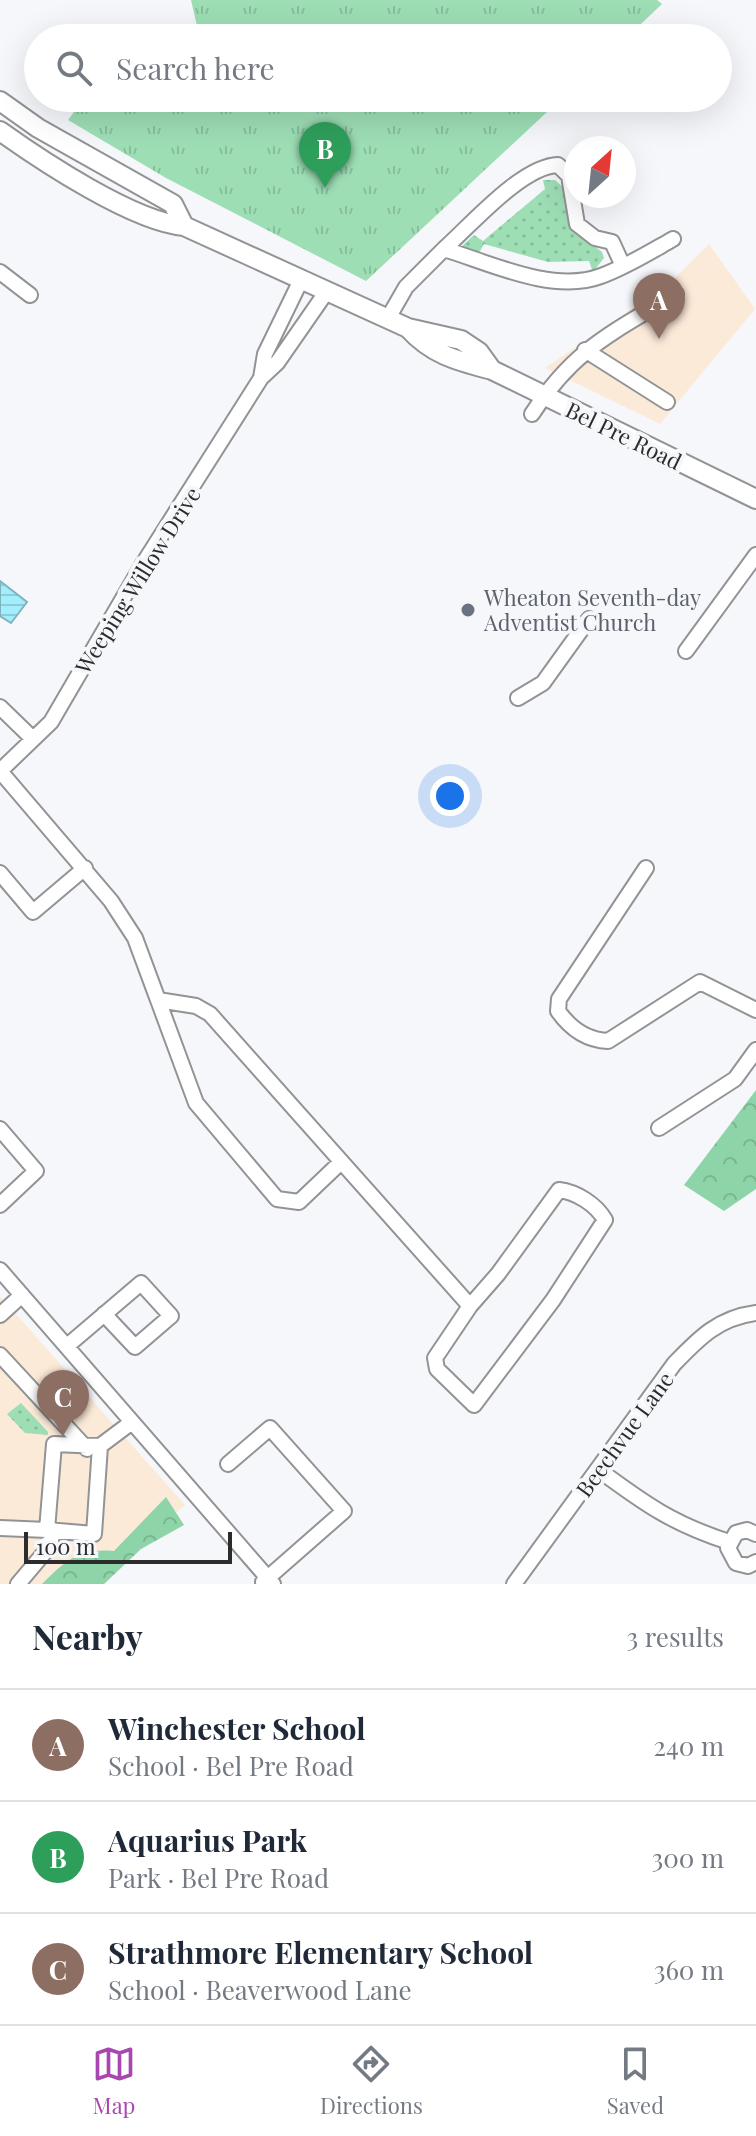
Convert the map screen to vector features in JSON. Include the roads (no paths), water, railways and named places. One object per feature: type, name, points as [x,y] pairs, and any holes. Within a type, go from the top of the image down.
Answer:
[{"type":"main road","name":"Bel Pre Road","points":[[0,101],[38,128],[173,204],[184,226]]},
{"type":"main road","name":"Bel Pre Road","points":[[0,131],[93,188],[166,224],[184,226],[387,320],[461,340],[479,352],[492,370],[756,499]]},
{"type":"street","points":[[387,320],[406,287],[444,249],[514,186],[546,165],[558,165],[569,176],[577,224],[595,238],[612,242],[623,266]]},
{"type":"street","points":[[444,249],[526,275],[563,280],[598,277],[673,239]]},
{"type":"street","points":[[0,272],[30,295]]},
{"type":"street","name":"Weeping Willow Drive","points":[[261,378],[265,354],[301,280]]},
{"type":"street","name":"Weeping Willow Drive","points":[[0,771],[51,722],[143,564],[261,378],[277,363],[327,291]]},
{"type":"street","points":[[532,414],[585,350],[676,294]]},
{"type":"street","points":[[585,350],[667,402]]},
{"type":"street","points":[[686,651],[756,555]]},
{"type":"street","points":[[518,698],[543,683],[589,619]]},
{"type":"street","points":[[0,707],[33,739]]},
{"type":"street","points":[[0,771],[85,868],[135,938],[196,1103],[277,1199],[299,1202],[341,1162]]},
{"type":"street","points":[[0,873],[33,912],[85,868]]},
{"type":"street","points":[[646,868],[559,999],[558,1011],[570,1027],[597,1041],[608,1041],[700,982],[756,1010]]},
{"type":"street","points":[[158,1000],[196,1006],[210,1014],[470,1306]]},
{"type":"street","points":[[659,1128],[735,1079],[756,1050]]},
{"type":"street","points":[[0,1129],[36,1171],[0,1205]]},
{"type":"street","points":[[559,1190],[571,1192],[600,1211],[605,1220],[598,1234],[474,1405],[437,1369],[435,1358],[470,1306],[498,1274],[559,1190]]},
{"type":"street","points":[[0,1270],[267,1582],[344,1511],[270,1428],[228,1464]]},
{"type":"street","points":[[67,1346],[104,1314],[141,1283],[171,1316],[135,1347],[104,1314]]},
{"type":"street","points":[[0,1315],[22,1295]]},
{"type":"street","name":"Beechvue Lane","points":[[514,1584],[674,1364],[702,1334],[720,1322],[756,1313]]},
{"type":"street","points":[[0,1355],[94,1448],[94,1534],[0,1528]]},
{"type":"street","points":[[18,1584],[50,1546],[54,1444],[94,1448],[132,1422]]},
{"type":"street","points":[[599,1470],[661,1516],[686,1529],[729,1542]]},
{"type":"street","points":[[756,1534],[741,1531],[729,1542],[729,1554],[736,1563],[748,1566],[756,1562]]},
{"type":"water","points":[[0,581],[27,602],[11,623],[0,616]]},
{"type":"place","name":"Aquarius Park","points":[[325,188]]},
{"type":"place","name":"Winchester School","points":[[659,339]]},
{"type":"place","name":"Wheaton Seventh-day Adventist Church","points":[[468,610]]},
{"type":"place","name":"Strathmore Elementary School","points":[[63,1436]]}]
